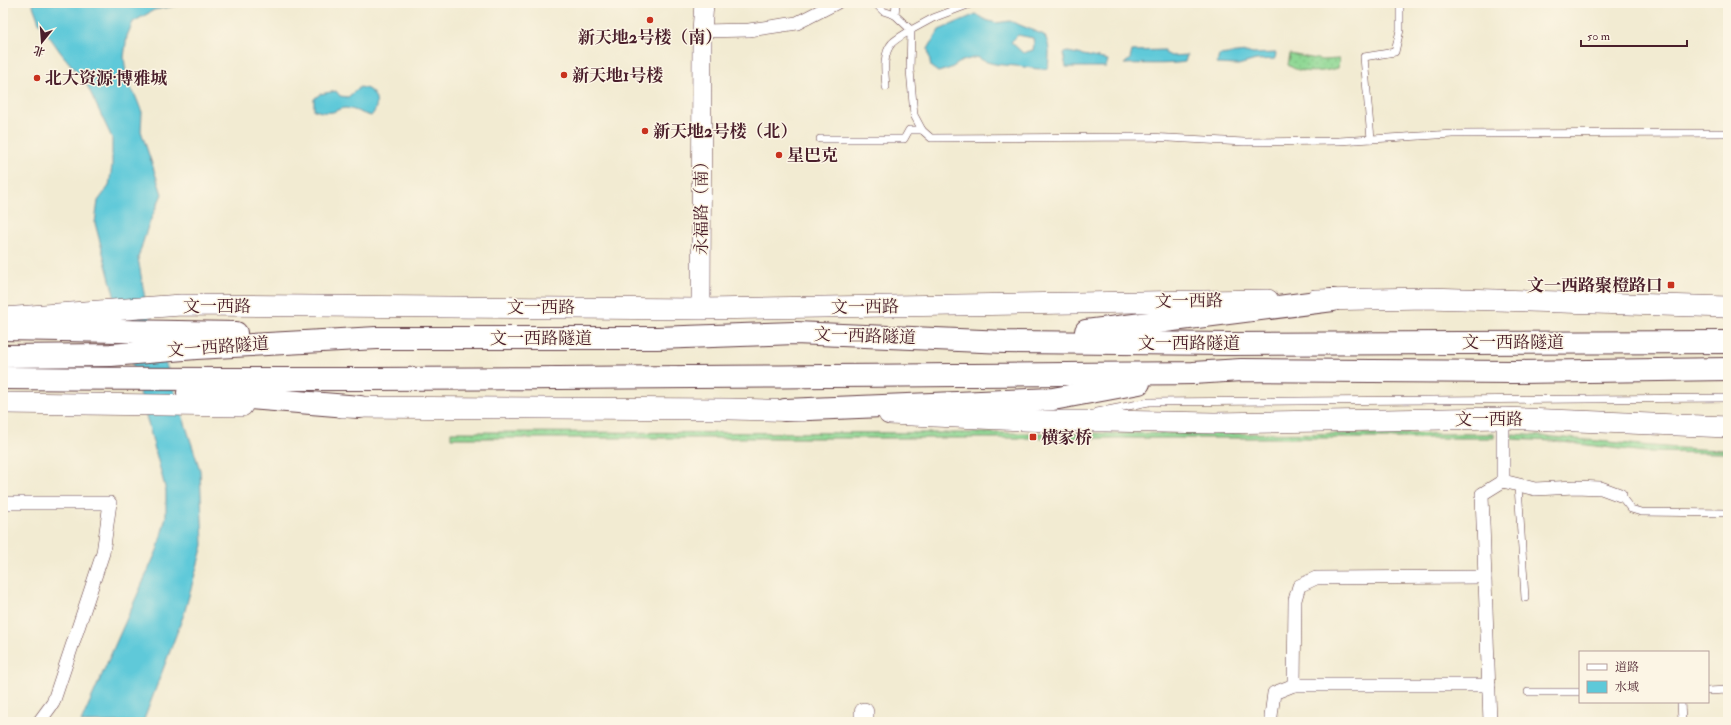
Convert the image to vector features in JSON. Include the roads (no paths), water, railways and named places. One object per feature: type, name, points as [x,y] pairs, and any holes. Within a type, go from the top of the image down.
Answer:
[{"type":"highway","points":[[1005,342],[1332,300]]},
{"type":"highway","points":[[3,329],[103,321],[193,340]]},
{"type":"highway","name":"文一西路隧道","points":[[3,356],[111,355],[193,340],[377,338],[657,338],[795,333],[1005,342],[1246,344],[1728,342]]},
{"type":"highway","name":"文一西路隧道","points":[[3,378],[42,379],[117,392],[189,393],[1193,373],[1241,370],[1522,372],[1728,369]]},
{"type":"highway","points":[[786,410],[1053,399],[1193,373]]},
{"type":"highway","points":[[189,393],[360,407]]},
{"type":"main road","name":"文一西路","points":[[3,318],[103,321],[181,305],[701,309],[1427,298],[1725,308]]},
{"type":"main road","points":[[3,403],[117,392]]},
{"type":"main road","name":"文一西路","points":[[360,407],[786,410],[1046,421],[1106,420],[1214,423],[1503,418],[1728,427]]},
{"type":"street","name":"永福路（南）","points":[[701,309],[702,31],[704,3]]},
{"type":"street","points":[[702,31],[749,30],[797,23],[836,3]]},
{"type":"street","points":[[1503,418],[1503,481]]},
{"type":"street","points":[[1490,722],[1482,494],[1503,481],[1535,489],[1575,486],[1602,488],[1620,496]]},
{"type":"street","points":[[3,503],[110,503],[103,553],[53,703],[39,722]]},
{"type":"street","points":[[1294,685],[1295,600],[1299,586],[1316,578],[1485,577]]},
{"type":"street","points":[[1271,722],[1274,693],[1294,685],[1489,685]]},
{"type":"lane","points":[[875,3],[883,11],[896,15],[911,30],[910,70],[914,115],[922,130],[932,138],[1149,137],[1244,142],[1339,141],[1453,134],[1728,133]]},
{"type":"lane","points":[[896,3],[896,15]]},
{"type":"lane","points":[[886,87],[885,69],[887,53],[892,43],[911,30],[933,18],[973,3]]},
{"type":"lane","points":[[1371,139],[1364,57],[1395,52],[1400,30],[1400,3]]},
{"type":"lane","points":[[820,139],[904,139],[909,130],[922,130]]},
{"type":"lane","points":[[1046,421],[1149,402],[1728,398]]},
{"type":"lane","points":[[1518,485],[1525,598]]},
{"type":"lane","points":[[1620,496],[1631,509],[1641,512],[1728,513]]},
{"type":"lane","points":[[1709,691],[1728,690]]},
{"type":"lane","points":[[1528,692],[1579,692]]},
{"type":"lane","points":[[1681,703],[1682,722]]},
{"type":"water","points":[[32,3],[191,3],[154,10],[133,22],[127,36],[124,57],[127,82],[135,95],[142,112],[141,131],[162,194],[148,226],[138,258],[145,299],[200,470],[203,545],[184,614],[143,722],[81,722],[158,548],[166,516],[166,491],[95,223],[98,201],[109,186],[112,166],[112,138],[86,83],[61,53],[39,22]]},
{"type":"water","points":[[976,14],[986,20],[996,23],[1010,21],[1044,35],[1049,47],[1048,68],[1036,69],[994,64],[977,57],[962,61],[951,68],[938,72],[931,67],[928,49],[939,30]],"holes":[[[1018,35],[1033,38],[1033,50],[1023,53],[1011,42]]]},
{"type":"water","points":[[1165,50],[1165,53],[1171,56],[1187,55],[1185,62],[1162,64],[1124,64],[1130,59],[1132,51]]},
{"type":"water","points":[[1068,52],[1108,60],[1106,67],[1066,67],[1063,53]]},
{"type":"water","points":[[1246,52],[1253,54],[1276,53],[1275,59],[1256,60],[1238,65],[1217,64],[1219,55]]},
{"type":"water","points":[[360,87],[368,89],[375,96],[376,106],[371,116],[346,108],[333,112],[314,110],[314,99],[320,94],[336,91],[340,96],[348,97]]},
{"type":"place","name":"新天地2号楼（南）","points":[[650,20]]},
{"type":"place","name":"新天地1号楼","points":[[564,75]]},
{"type":"place","name":"北大资源·博雅城","points":[[37,78]]},
{"type":"place","name":"新天地2号楼（北）","points":[[645,131]]},
{"type":"place","name":"星巴克","points":[[779,155]]},
{"type":"place","name":"文一西路聚橙路口","points":[[1671,285]]},
{"type":"place","name":"横家桥","points":[[1033,437]]}]
